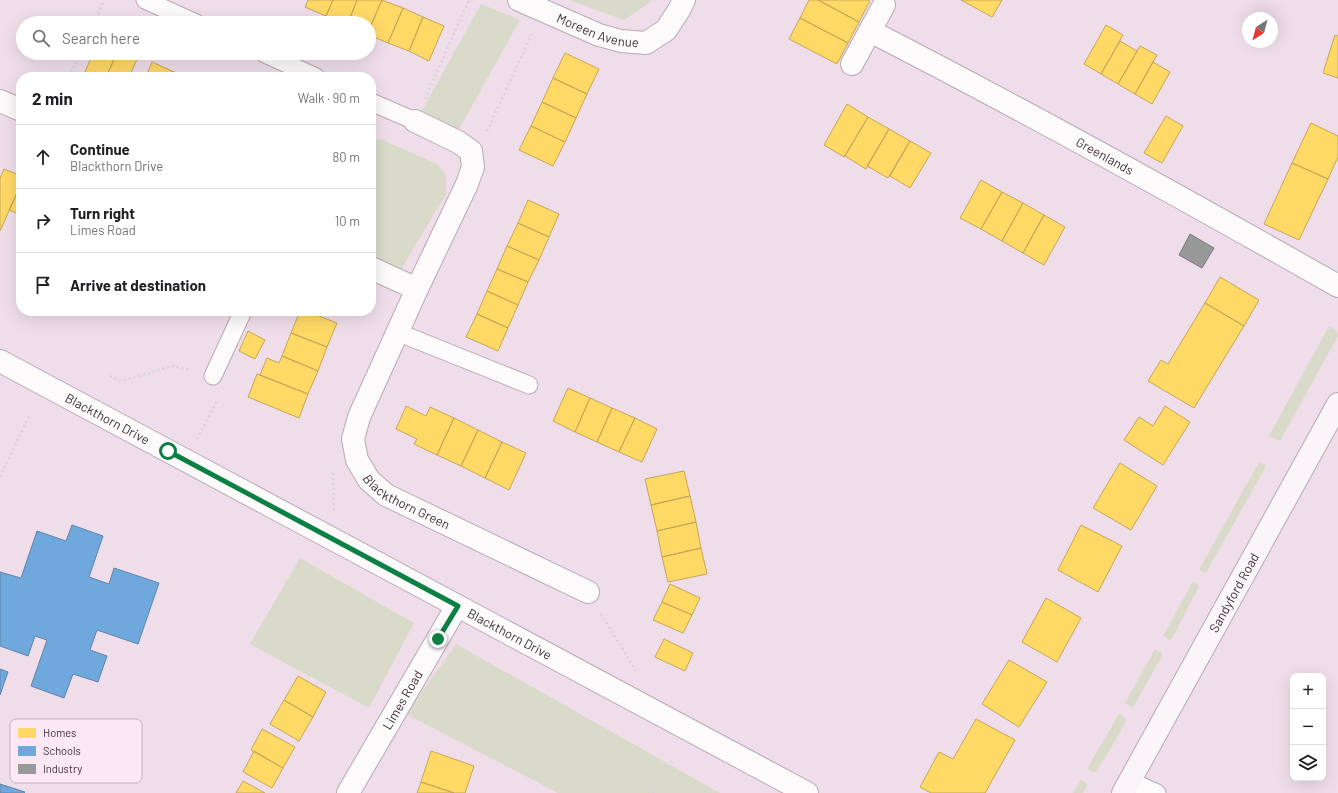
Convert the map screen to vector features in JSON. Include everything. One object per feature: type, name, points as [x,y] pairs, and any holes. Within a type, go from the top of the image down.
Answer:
[{"type":"main road","name":"Sandyford Road","points":[[1129,789],[1338,404]]},
{"type":"street","name":"Moreen Avenue","points":[[519,0],[599,35],[621,42],[646,43],[666,30],[684,0]]},
{"type":"street","points":[[852,64],[884,5]]},
{"type":"street","name":"Greenlands","points":[[870,31],[992,94],[1193,204],[1338,286]]},
{"type":"street","points":[[0,101],[16,108]]},
{"type":"street","points":[[415,122],[458,142],[471,151]]},
{"type":"street","name":"Blackthorn Green","points":[[471,151],[473,167],[467,184],[397,332],[359,417],[353,439],[357,460],[369,480],[386,495],[588,592]]},
{"type":"street","points":[[376,270],[417,289]]},
{"type":"street","name":"Blackthorn Drive","points":[[0,361],[807,793]]},
{"type":"street","name":"Limes Road","points":[[348,793],[458,606]]},
{"type":"lane","points":[[145,0],[180,16]]},
{"type":"lane","points":[[278,60],[305,72]]},
{"type":"lane","points":[[376,104],[415,122]]},
{"type":"lane","points":[[214,376],[241,316]]},
{"type":"lane","points":[[397,332],[529,385]]},
{"type":"lane","points":[[1129,789],[1157,793]]},
{"type":"path","points":[[97,16],[104,0]]},
{"type":"path","points":[[415,122],[469,0]]},
{"type":"path","points":[[471,151],[484,138],[543,11]]},
{"type":"path","points":[[71,72],[77,60]]},
{"type":"path","points":[[110,376],[121,381],[173,366],[214,376],[218,398],[186,460]]},
{"type":"path","points":[[0,478],[30,416]]},
{"type":"path","points":[[333,468],[334,540]]},
{"type":"path","points":[[588,592],[640,677]]},
{"type":"path","points":[[653,793],[672,760]]},
{"type":"green space","points":[[569,0],[651,0],[649,3],[624,20]]},
{"type":"green space","points":[[481,4],[520,20],[458,131],[421,112]]},
{"type":"green space","points":[[378,138],[437,164],[446,175],[446,194],[397,276],[376,267],[376,141]]},
{"type":"green space","points":[[1329,326],[1337,331],[1338,336],[1280,441],[1269,436]]},
{"type":"green space","points":[[1259,462],[1265,465],[1265,468],[1258,481],[1206,573],[1199,570]]},
{"type":"green space","points":[[300,558],[414,623],[369,708],[250,644]]},
{"type":"green space","points":[[1193,581],[1199,586],[1172,639],[1169,640],[1163,636]]},
{"type":"green space","points":[[456,644],[720,793],[558,793],[406,714]]},
{"type":"green space","points":[[1155,649],[1161,652],[1162,656],[1134,706],[1132,707],[1125,703]]},
{"type":"green space","points":[[1119,714],[1125,718],[1126,721],[1111,748],[1096,771],[1093,772],[1087,769]]},
{"type":"green space","points":[[1081,780],[1086,783],[1087,786],[1083,793],[1073,793]]},
{"type":"building: Homes","points":[[308,0],[333,0],[326,16],[305,7]]},
{"type":"building: Homes","points":[[333,0],[357,0],[351,16],[326,16]]},
{"type":"building: Homes","points":[[357,0],[382,0],[375,16],[351,16]]},
{"type":"building: Homes","points":[[382,0],[403,8],[388,43],[376,38],[375,16]]},
{"type":"building: Homes","points":[[809,0],[818,0],[859,22],[848,43],[800,18]]},
{"type":"building: Homes","points":[[818,0],[868,0],[870,1],[859,22]]},
{"type":"building: Homes","points":[[961,0],[1002,0],[992,17]]},
{"type":"building: Homes","points":[[403,8],[423,17],[409,51],[388,43]]},
{"type":"building: Homes","points":[[423,17],[444,26],[429,61],[409,51]]},
{"type":"building: Homes","points":[[800,18],[848,43],[837,64],[789,39]]},
{"type":"building: Homes","points":[[1106,25],[1123,35],[1101,74],[1084,64]]},
{"type":"building: Homes","points":[[1335,35],[1338,36],[1338,78],[1323,73]]},
{"type":"building: Homes","points":[[1120,41],[1137,51],[1118,84],[1101,74]]},
{"type":"building: Homes","points":[[1140,46],[1157,55],[1135,94],[1118,84]]},
{"type":"building: Homes","points":[[565,53],[599,69],[587,94],[553,78]]},
{"type":"building: Homes","points":[[90,60],[114,60],[108,72],[85,72]]},
{"type":"building: Homes","points":[[114,60],[137,60],[131,72],[108,72]]},
{"type":"building: Homes","points":[[152,62],[172,71],[172,72],[148,72]]},
{"type":"building: Homes","points":[[1153,62],[1170,72],[1152,104],[1135,94]]},
{"type":"building: Homes","points":[[553,78],[587,94],[576,118],[542,102]]},
{"type":"building: Homes","points":[[542,102],[576,118],[565,142],[531,126]]},
{"type":"building: Homes","points":[[847,104],[868,117],[844,157],[824,145]]},
{"type":"building: Homes","points":[[1166,116],[1183,126],[1162,163],[1144,153]]},
{"type":"building: Homes","points":[[868,117],[889,129],[866,169],[845,156]]},
{"type":"building: Homes","points":[[1311,123],[1338,136],[1338,157],[1328,179],[1292,163]]},
{"type":"building: Homes","points":[[531,126],[565,142],[553,166],[519,150]]},
{"type":"building: Homes","points":[[889,129],[910,141],[888,178],[867,166]]},
{"type":"building: Homes","points":[[910,141],[931,153],[910,188],[890,176]]},
{"type":"building: Homes","points":[[1292,163],[1328,179],[1299,240],[1264,224]]},
{"type":"building: Homes","points":[[4,169],[16,174],[16,195],[0,231],[0,178]]},
{"type":"building: Homes","points":[[981,180],[1002,192],[981,229],[960,218]]},
{"type":"building: Homes","points":[[1002,192],[1023,203],[1002,241],[981,229]]},
{"type":"building: Homes","points":[[16,195],[16,213],[9,210]]},
{"type":"building: Homes","points":[[528,200],[559,214],[549,237],[518,223]]},
{"type":"building: Homes","points":[[1023,203],[1044,215],[1023,253],[1002,241]]},
{"type":"building: Homes","points":[[1044,215],[1065,227],[1044,265],[1023,253]]},
{"type":"building: Homes","points":[[518,223],[549,237],[539,260],[507,246]]},
{"type":"building: Homes","points":[[507,246],[539,260],[528,282],[497,269]]},
{"type":"building: Homes","points":[[497,269],[528,282],[518,305],[487,291]]},
{"type":"building: Homes","points":[[1220,277],[1259,300],[1244,326],[1205,303]]},
{"type":"building: Homes","points":[[487,291],[518,305],[508,328],[477,314]]},
{"type":"building: Homes","points":[[1205,303],[1244,326],[1194,408],[1148,381],[1161,360],[1168,364]]},
{"type":"building: Homes","points":[[477,314],[508,328],[498,351],[466,337]]},
{"type":"building: Homes","points":[[298,316],[319,316],[337,323],[327,347],[291,333]]},
{"type":"building: Homes","points":[[248,331],[265,340],[255,359],[239,351]]},
{"type":"building: Homes","points":[[291,333],[327,347],[318,371],[282,356]]},
{"type":"building: Homes","points":[[282,356],[318,371],[308,394],[260,375],[267,358],[279,363]]},
{"type":"building: Homes","points":[[257,374],[308,394],[299,418],[248,397]]},
{"type":"building: Homes","points":[[568,388],[590,398],[575,432],[553,421]]},
{"type":"building: Homes","points":[[590,398],[612,408],[597,442],[575,432]]},
{"type":"building: Homes","points":[[406,406],[426,416],[430,407],[454,418],[437,455],[414,444],[417,439],[396,429]]},
{"type":"building: Homes","points":[[1165,406],[1190,422],[1163,465],[1124,440],[1139,417],[1153,426]]},
{"type":"building: Homes","points":[[612,408],[635,418],[619,452],[597,442]]},
{"type":"building: Homes","points":[[454,418],[478,430],[461,466],[437,455]]},
{"type":"building: Homes","points":[[635,418],[657,429],[642,462],[619,452]]},
{"type":"building: Homes","points":[[478,430],[502,442],[485,478],[461,466]]},
{"type":"building: Homes","points":[[502,442],[526,453],[509,490],[485,478]]},
{"type":"building: Homes","points":[[1120,463],[1157,486],[1131,530],[1093,508]]},
{"type":"building: Homes","points":[[684,471],[690,496],[651,505],[645,479]]},
{"type":"building: Homes","points":[[690,496],[696,522],[657,531],[651,505]]},
{"type":"building: Homes","points":[[696,522],[701,548],[662,557],[657,531]]},
{"type":"building: Homes","points":[[1081,525],[1122,546],[1098,592],[1058,570]]},
{"type":"building: Homes","points":[[701,548],[707,574],[668,582],[662,557]]},
{"type":"building: Homes","points":[[670,584],[700,598],[692,615],[662,602]]},
{"type":"building: Homes","points":[[1046,598],[1081,618],[1057,662],[1022,642]]},
{"type":"building: Homes","points":[[662,602],[692,615],[683,633],[653,620]]},
{"type":"building: Homes","points":[[664,639],[693,653],[685,671],[655,657]]},
{"type":"building: Homes","points":[[1009,660],[1047,682],[1019,727],[982,704]]},
{"type":"building: Homes","points":[[298,676],[326,692],[313,717],[284,700]]},
{"type":"building: Homes","points":[[284,700],[313,717],[299,741],[270,724]]},
{"type":"building: Homes","points":[[976,719],[1015,740],[985,793],[931,793],[920,787],[939,752],[953,759]]},
{"type":"building: Homes","points":[[262,729],[295,747],[283,768],[251,750]]},
{"type":"building: Homes","points":[[254,751],[283,768],[272,788],[243,772]]},
{"type":"building: Homes","points":[[431,751],[474,766],[465,793],[454,793],[421,782]]},
{"type":"building: Homes","points":[[243,781],[265,793],[236,793]]},
{"type":"building: Homes","points":[[421,782],[454,793],[417,793]]},
{"type":"building: Schools","points":[[72,525],[103,536],[89,577],[109,584],[114,568],[159,583],[138,644],[97,630],[90,650],[107,656],[98,682],[73,674],[64,698],[31,686],[47,640],[35,636],[28,656],[0,646],[0,572],[21,578],[37,531],[66,541]]},
{"type":"building: Schools","points":[[0,669],[8,672],[0,695]]},
{"type":"building: Schools","points":[[0,784],[25,792],[0,793]]},
{"type":"building: Industry","points":[[1190,234],[1214,248],[1202,268],[1179,255]]},
{"type":"route","points":[[168,451],[458,606],[438,639]]}]
